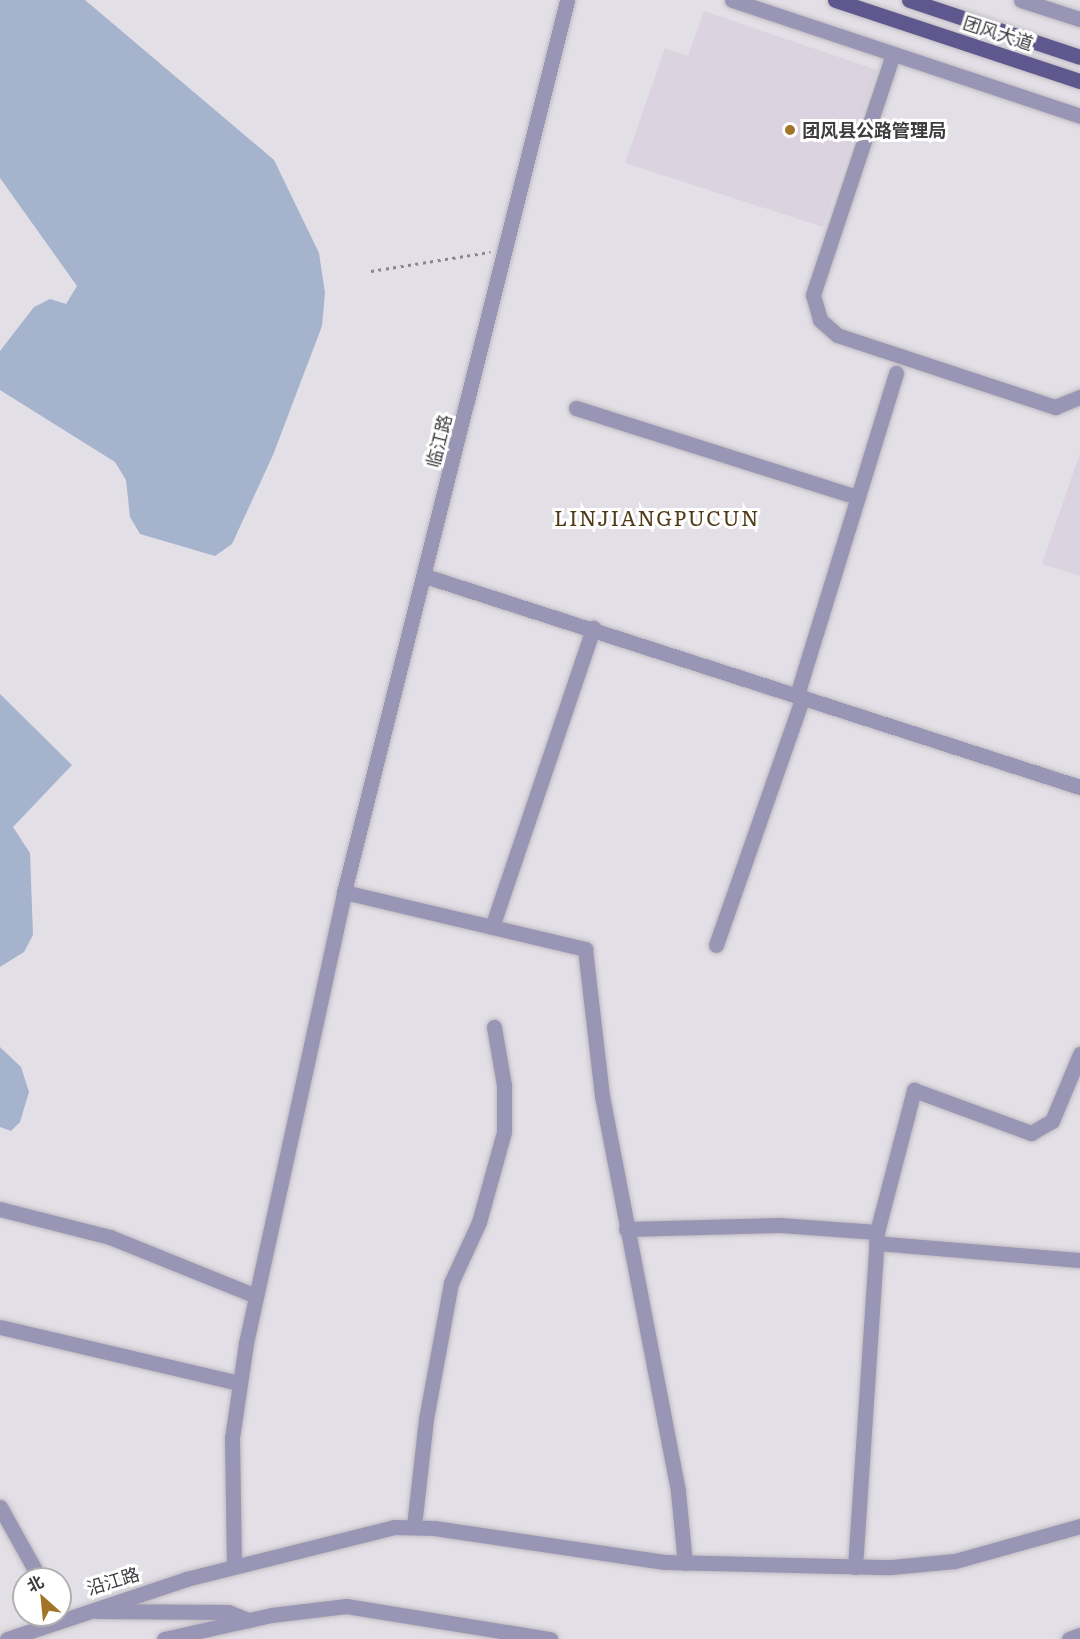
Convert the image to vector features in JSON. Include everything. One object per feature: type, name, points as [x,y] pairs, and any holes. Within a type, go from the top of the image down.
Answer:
[{"type":"main road","name":"团风大道","points":[[835,0],[1080,81]]},
{"type":"main road","name":"团风大道","points":[[909,0],[1080,57]]},
{"type":"street","name":"临江路","points":[[234,1566],[231,1465],[239,1383],[256,1296],[344,892],[506,252],[567,0]]},
{"type":"street","points":[[732,0],[1080,116]]},
{"type":"street","points":[[1021,0],[1080,20]]},
{"type":"street","points":[[893,54],[813,295],[820,320],[837,335],[1055,407],[1080,397]]},
{"type":"street","points":[[716,945],[800,696],[857,496],[896,373]]},
{"type":"street","points":[[576,408],[857,496]]},
{"type":"street","points":[[424,576],[593,628],[1080,787]]},
{"type":"street","points":[[492,927],[593,628]]},
{"type":"street","points":[[344,892],[585,949],[602,1096],[678,1492],[685,1563]]},
{"type":"street","points":[[414,1526],[426,1419],[451,1283],[479,1222],[504,1132],[504,1084],[494,1027]]},
{"type":"street","points":[[855,1567],[877,1237],[914,1090],[1031,1133],[1052,1121],[1080,1053]]},
{"type":"street","points":[[0,1209],[110,1237],[256,1296]]},
{"type":"street","points":[[626,1229],[780,1225],[1080,1260]]},
{"type":"street","points":[[0,1327],[239,1383]]},
{"type":"street","points":[[0,1508],[33,1567]]},
{"type":"street","name":"沿江路","points":[[72,1613],[234,1566],[364,1532],[414,1526],[685,1563],[855,1567],[955,1561],[1080,1526]]},
{"type":"street","points":[[164,1639],[248,1620],[346,1606],[550,1639]]},
{"type":"street","points":[[86,1610],[228,1612],[248,1620]]},
{"type":"street","name":"沿江路","points":[[6,1639],[34,1627]]},
{"type":"street","points":[[1069,1639],[1080,1635]]},
{"type":"path","points":[[371,271],[506,252]]},
{"type":"shaded area","name":"团风县公路管理局","points":[[704,11],[877,70],[823,227],[625,163],[665,48],[688,56]]},
{"type":"shaded area","points":[[1080,453],[1080,576],[1042,564]]},
{"type":"water","points":[[0,0],[85,0],[274,160],[319,253],[325,293],[322,326],[273,455],[232,544],[215,556],[140,534],[130,517],[126,480],[115,462],[0,390],[0,351],[34,307],[50,299],[66,304],[77,286],[0,178]]},
{"type":"water","points":[[0,694],[72,765],[13,827],[30,853],[33,935],[24,952],[0,967]]},
{"type":"water","points":[[0,1047],[21,1067],[29,1092],[20,1122],[11,1131],[0,1127]]},
{"type":"place","name":"团风县公路管理局","points":[[790,130]]},
{"type":"district","name":"LINJIANGPUCUN","points":[[657,517]]}]
